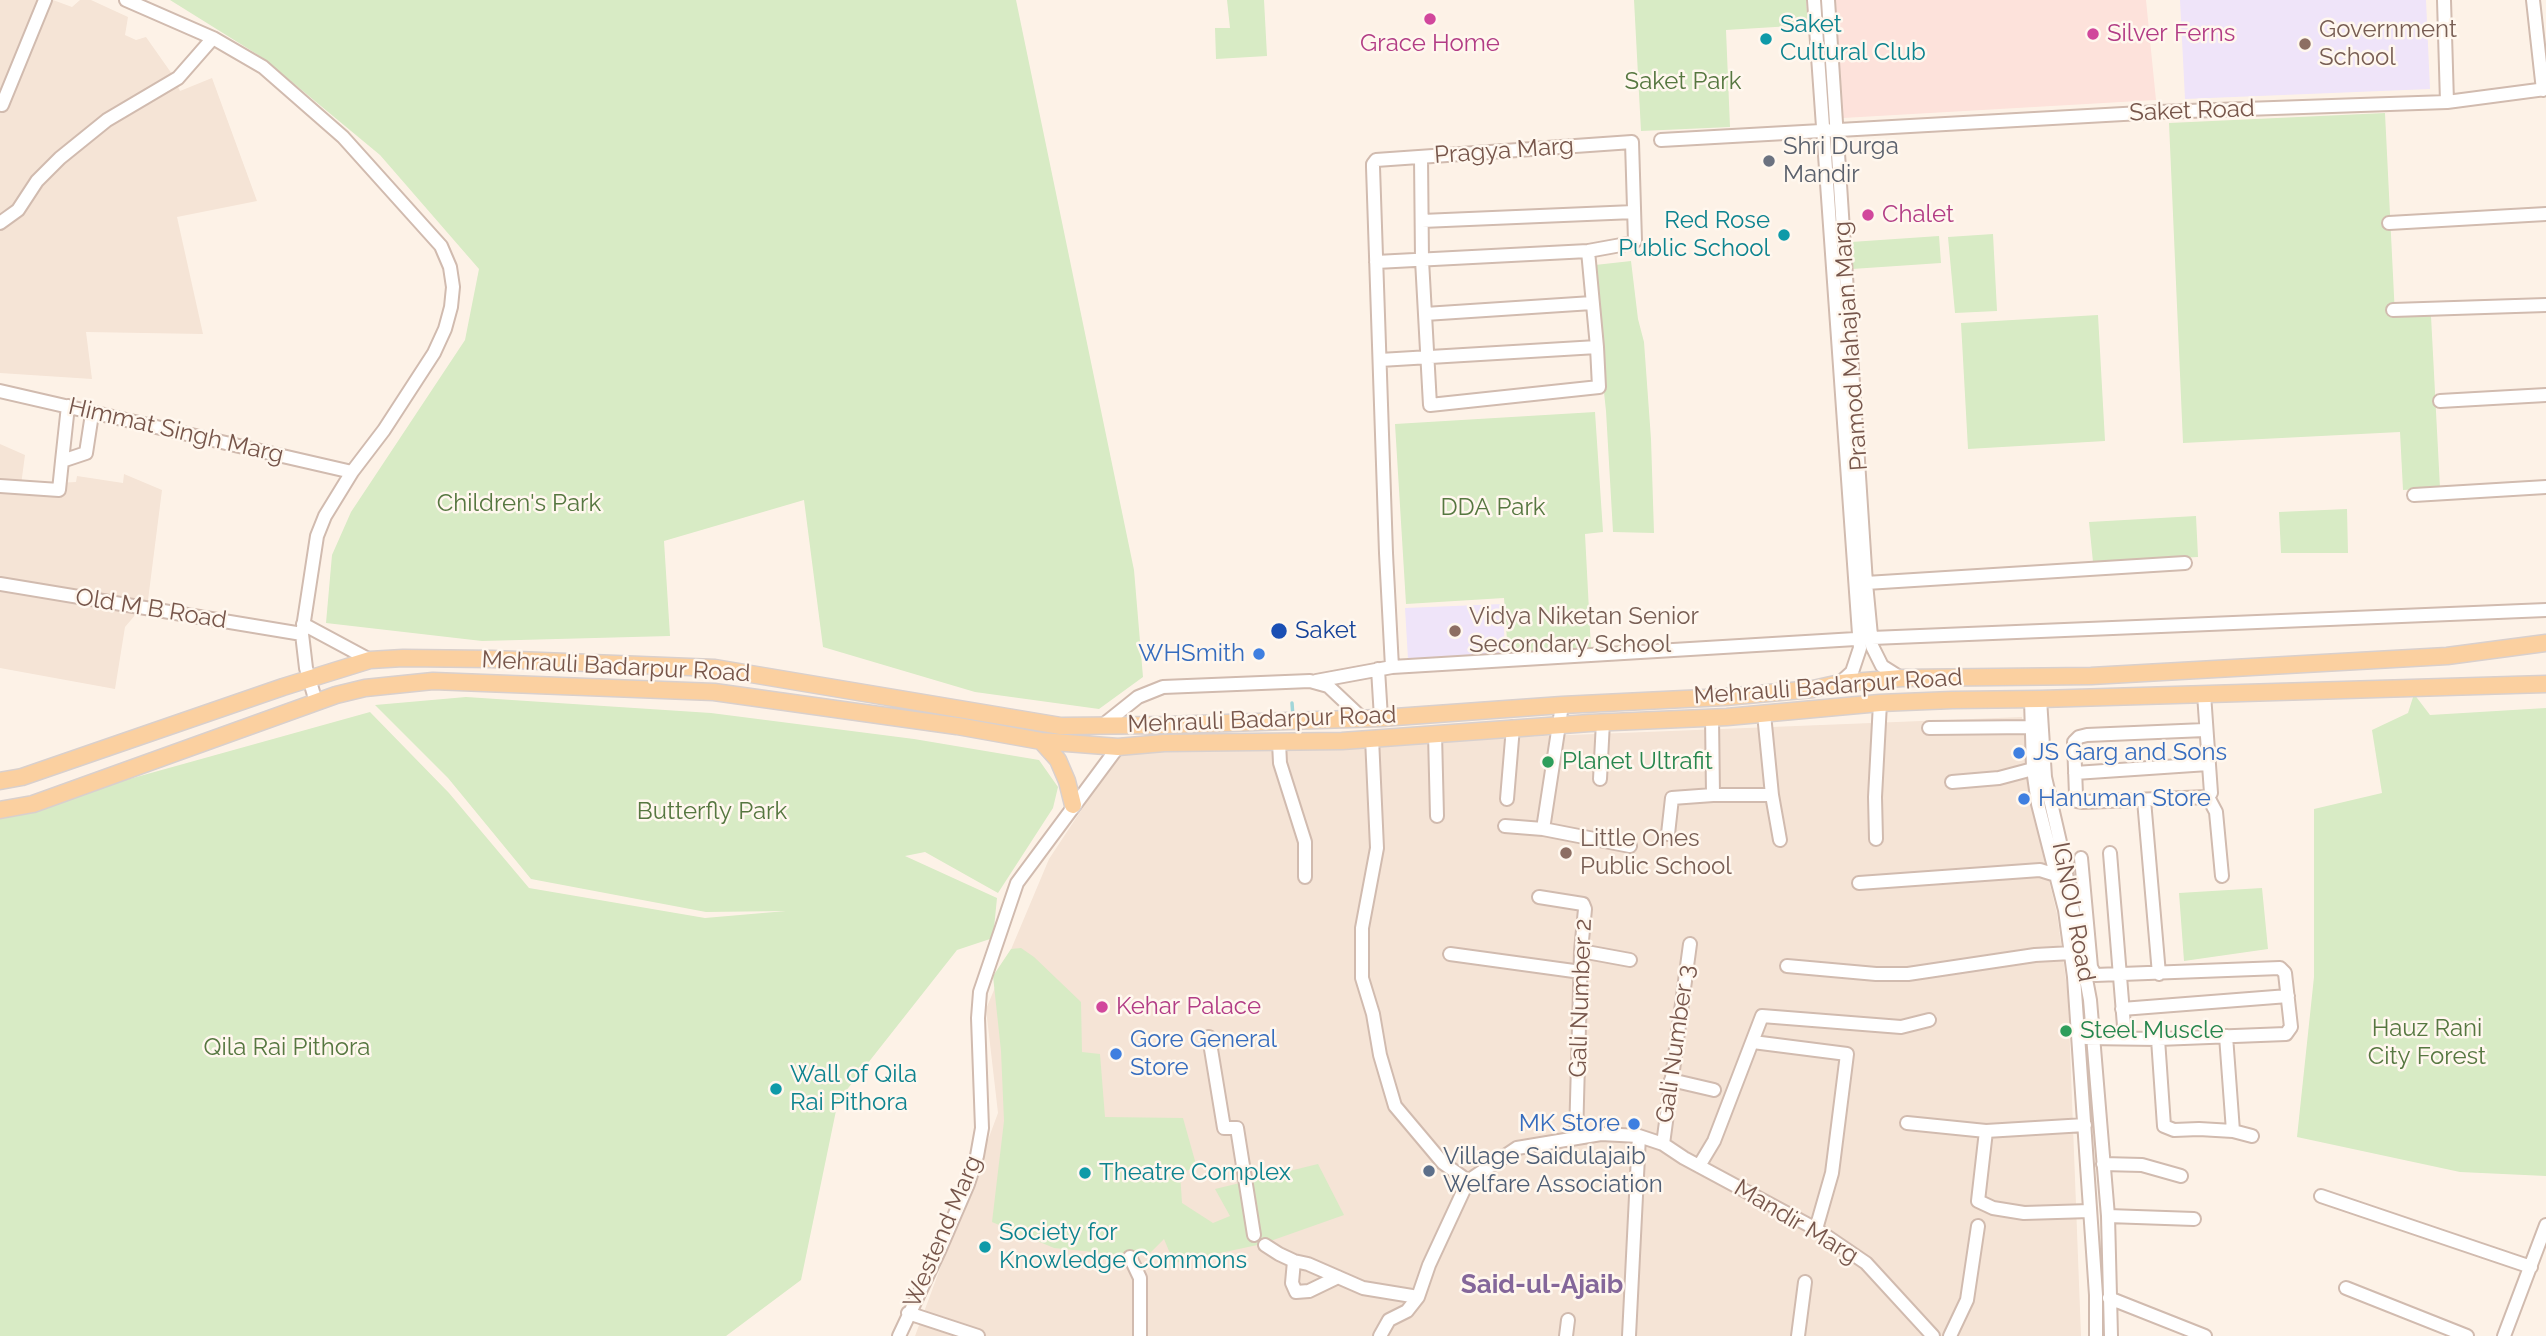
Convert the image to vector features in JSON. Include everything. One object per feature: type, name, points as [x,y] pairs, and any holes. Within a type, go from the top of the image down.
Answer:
[{"type":"main road","name":"Mehrauli Badarpur Road","points":[[0,781],[22,777],[370,660],[403,658],[715,668],[1061,726],[1381,718],[1725,696],[1902,678],[2091,676],[2447,656],[2546,643]]},
{"type":"main road","points":[[2447,656],[2537,648],[2546,651]]},
{"type":"main road","points":[[2481,685],[2546,676]]},
{"type":"main road","name":"Mehrauli Badarpur Road","points":[[0,810],[33,804],[316,702],[365,688],[433,681],[714,692],[957,726],[1041,741],[1118,747],[1164,743],[1372,738],[1513,727],[1712,718],[1880,703],[2481,685]]},
{"type":"main road","points":[[2481,685],[2546,684]]},
{"type":"main road","points":[[1041,741],[1058,760],[1073,806]]},
{"type":"street","points":[[2,105],[45,0]]},
{"type":"street","points":[[126,0],[213,38],[263,67],[342,137],[441,246],[450,267],[453,287],[445,329],[411,390],[352,472],[325,516],[317,536],[303,629],[306,668],[316,702]]},
{"type":"street","name":"Pramod Mahajan Marg","points":[[1814,0],[1831,130]]},
{"type":"street","name":"Pramod Mahajan Marg","points":[[1828,0],[1831,130],[1854,496],[1866,639],[1888,671],[1902,678]]},
{"type":"street","points":[[2444,0],[2447,102]]},
{"type":"street","points":[[2533,0],[2544,89]]},
{"type":"street","points":[[0,223],[18,210],[37,181],[60,158],[107,120],[178,78],[213,38]]},
{"type":"street","name":"Saket Road","points":[[1831,130],[2159,112],[2447,102],[2544,89]]},
{"type":"street","points":[[1661,140],[1831,130]]},
{"type":"street","name":"Pragya Marg","points":[[1376,262],[1373,167],[1376,160],[1632,142],[1634,212]]},
{"type":"street","points":[[1421,157],[1422,260],[1430,405],[1599,387],[1588,251]]},
{"type":"street","points":[[1381,718],[1385,668],[1376,262],[1588,251],[1634,242],[1634,212],[1422,221]]},
{"type":"street","points":[[2389,223],[2546,214]]},
{"type":"street","points":[[1425,314],[1592,303]]},
{"type":"street","points":[[2393,310],[2546,305]]},
{"type":"street","points":[[1380,360],[1597,347]]},
{"type":"street","name":"Himmat Singh Marg","points":[[0,391],[352,472]]},
{"type":"street","points":[[2440,401],[2546,395]]},
{"type":"street","points":[[0,486],[59,489],[68,406]]},
{"type":"street","points":[[62,461],[86,453],[92,414]]},
{"type":"street","points":[[2414,495],[2546,487]]},
{"type":"street","name":"Pramod Mahajan Marg","points":[[1840,684],[1856,664],[1866,639],[1866,583],[1854,496]]},
{"type":"street","points":[[1866,583],[2185,563]]},
{"type":"street","name":"Old M B Road","points":[[0,584],[303,629],[370,660]]},
{"type":"street","points":[[1103,725],[1138,697],[1163,687],[1316,681],[1385,668],[1866,639],[2546,610]]},
{"type":"street","points":[[1316,681],[1328,686],[1363,719]]},
{"type":"street","points":[[2204,694],[2211,793],[2208,797]]},
{"type":"street","name":"IGNOU Road","points":[[2036,699],[2032,727],[2033,769],[2038,804],[2072,953],[2096,1295],[2096,1336]]},
{"type":"street","name":"IGNOU Road","points":[[2036,699],[2045,776],[2083,964],[2094,1038],[2108,1216],[2109,1298],[2113,1335]]},
{"type":"street","points":[[1876,839],[1875,797],[1880,703]]},
{"type":"street","points":[[1543,828],[1562,705]]},
{"type":"street","points":[[1764,714],[1772,795],[1780,840]]},
{"type":"street","points":[[1712,718],[1713,795]]},
{"type":"street","points":[[1600,779],[1603,722]]},
{"type":"street","points":[[1507,799],[1513,727]]},
{"type":"street","points":[[1929,728],[2032,727]]},
{"type":"street","points":[[2205,730],[2079,737],[2074,742],[2075,773],[2077,802],[2208,797]]},
{"type":"street","points":[[1435,734],[1437,816]]},
{"type":"street","points":[[1372,738],[1377,848],[1362,928],[1362,978],[1395,1106],[1443,1163],[1468,1181],[1458,1197],[1418,1297],[1408,1311],[1389,1320],[1380,1336]]},
{"type":"street","points":[[1279,742],[1280,763],[1304,842],[1305,877]]},
{"type":"street","name":"Westend Marg","points":[[899,1336],[939,1251],[977,1156],[982,1128],[978,1018],[980,992],[1020,877],[1118,747]]},
{"type":"street","points":[[2075,773],[2208,764]]},
{"type":"street","points":[[1952,782],[1999,778],[2033,769]]},
{"type":"street","points":[[1668,834],[1672,799],[1713,795],[1772,795]]},
{"type":"street","points":[[2208,797],[2216,812],[2222,876]]},
{"type":"street","points":[[2144,800],[2159,974]]},
{"type":"street","points":[[1505,826],[1543,828],[1630,846]]},
{"type":"street","points":[[2110,853],[2125,1038]]},
{"type":"street","points":[[2079,1038],[2226,1037],[2288,1033],[2291,1027],[2286,973],[2280,968],[2095,975],[2092,972],[2081,858]]},
{"type":"street","points":[[1859,883],[2040,870],[2056,875]]},
{"type":"street","name":"Gali Number 2","points":[[1539,897],[1585,906],[1581,951],[1576,1138]]},
{"type":"street","name":"Gali Number 3","points":[[1663,1144],[1690,944]]},
{"type":"street","points":[[1581,951],[1630,960]]},
{"type":"street","points":[[1787,966],[1875,974],[1908,974],[2035,955],[2072,953]]},
{"type":"street","points":[[1450,954],[1581,972]]},
{"type":"street","points":[[2122,1009],[2288,996]]},
{"type":"street","points":[[1699,1166],[1714,1141],[1760,1018],[1767,1014],[1901,1027],[1929,1020]]},
{"type":"street","points":[[1209,1037],[1224,1128],[1237,1128],[1254,1235]]},
{"type":"street","points":[[2226,1037],[2233,1131]]},
{"type":"street","points":[[2158,1039],[2164,1126],[2174,1130],[2233,1131],[2252,1136]]},
{"type":"street","points":[[1753,1042],[1847,1054],[1832,1172],[1816,1229]]},
{"type":"street","points":[[1671,1080],[1714,1090]]},
{"type":"street","points":[[1908,1123],[1986,1131],[2085,1125]]},
{"type":"street","points":[[1986,1131],[1978,1202],[1993,1208],[2024,1213],[2090,1211]]},
{"type":"street","name":"Mandir Marg","points":[[1468,1181],[1517,1148],[1601,1134],[1639,1136],[1663,1144],[1816,1229],[1866,1263],[1933,1336]]},
{"type":"street","points":[[1629,1336],[1639,1136]]},
{"type":"street","points":[[2104,1164],[2141,1165],[2181,1176]]},
{"type":"street","points":[[2321,1196],[2531,1268]]},
{"type":"street","points":[[2108,1216],[2194,1219]]},
{"type":"street","points":[[2504,1336],[2531,1268],[2542,1251],[2546,1224]]},
{"type":"street","points":[[1950,1336],[1967,1300],[1978,1226]]},
{"type":"street","points":[[1265,1245],[1294,1261],[1308,1264],[1363,1288],[1418,1297]]},
{"type":"street","points":[[1130,1257],[1140,1278],[1140,1336]]},
{"type":"street","points":[[1294,1261],[1292,1283],[1296,1292],[1309,1291],[1338,1277]]},
{"type":"street","points":[[1798,1336],[1805,1282]]},
{"type":"street","points":[[2346,1289],[2467,1336]]},
{"type":"street","points":[[2109,1298],[2205,1336]]},
{"type":"street","points":[[908,1313],[978,1336]]},
{"type":"street","points":[[1566,1336],[1568,1320]]},
{"type":"shaded area","points":[[0,0],[53,0],[72,7],[80,0],[91,0],[128,17],[125,35],[136,40],[146,37],[172,74],[180,91],[212,78],[257,201],[177,217],[203,334],[86,332],[92,379],[0,373]]},
{"type":"shaded area","points":[[1834,0],[2146,0],[2156,100],[1843,118]]},
{"type":"shaded area","name":"Government School","points":[[2180,0],[2426,0],[2430,89],[2185,99]]},
{"type":"shaded area","points":[[0,444],[25,455],[21,485],[76,482],[77,476],[123,483],[124,474],[162,490],[148,600],[125,627],[115,689],[0,668]]},
{"type":"shaded area","name":"Vidya Niketan Senior Secondary School","points":[[1503,604],[1505,654],[1408,659],[1405,608]]},
{"type":"shaded area","points":[[2022,717],[2035,821],[2057,914],[2068,995],[2081,1336],[915,1336],[998,1113],[986,1009],[1049,859],[1119,753]]},
{"type":"green space","name":"Children's Park","points":[[170,0],[1016,0],[1134,570],[1143,677],[1099,709],[975,692],[823,647],[804,500],[664,541],[670,636],[482,641],[326,623],[332,555],[351,512],[465,340],[479,269],[380,155],[263,58]]},
{"type":"green space","points":[[1227,0],[1264,0],[1267,56],[1216,59],[1215,28],[1230,28]]},
{"type":"green space","name":"Saket Park","points":[[1634,0],[1806,0],[1808,25],[1726,30],[1730,127],[1641,131]]},
{"type":"green space","points":[[2385,113],[2395,316],[2431,316],[2440,488],[2403,490],[2400,432],[2183,443],[2169,123]]},
{"type":"green space","points":[[1993,234],[1997,311],[1955,313],[1948,237]]},
{"type":"green space","points":[[1939,236],[1941,263],[1852,269],[1851,242]]},
{"type":"green space","points":[[1631,261],[1638,319],[1644,342],[1654,533],[1613,532],[1606,411],[1597,327],[1595,265]]},
{"type":"green space","points":[[2098,315],[2105,441],[1968,449],[1961,323]]},
{"type":"green space","name":"DDA Park","points":[[1595,412],[1603,532],[1585,534],[1591,649],[1508,654],[1504,598],[1406,604],[1395,424]]},
{"type":"green space","points":[[2347,509],[2348,553],[2281,553],[2279,512]]},
{"type":"green space","points":[[2196,516],[2198,557],[2093,562],[2089,522]]},
{"type":"green space","name":"Hauz Rani City Forest","points":[[2414,694],[2430,715],[2546,708],[2546,1176],[2460,1172],[2297,1137],[2314,977],[2314,809],[2382,793],[2372,730],[2408,713]]},
{"type":"green space","name":"Qila Rai Pithora","points":[[466,697],[711,713],[914,739],[1039,760],[1058,787],[1053,808],[998,893],[925,852],[905,856],[997,898],[993,938],[957,950],[838,1101],[801,1280],[726,1336],[0,1336],[0,815],[370,712],[449,793],[529,888],[705,918],[786,911],[706,912],[531,879],[448,778],[375,705]]},
{"type":"green space","points":[[2262,888],[2268,949],[2184,961],[2179,893]]},
{"type":"green space","points":[[1021,948],[1081,1002],[1082,1052],[1100,1054],[1105,1117],[1183,1118],[1197,1168],[1180,1172],[1182,1203],[1213,1223],[1230,1216],[1215,1189],[1318,1164],[1344,1215],[1262,1244],[1174,1263],[1164,1239],[1150,1253],[1122,1255],[1054,1248],[992,1222],[1004,1121],[1001,1051],[993,976],[1011,949]]},
{"type":"waterway","points":[[1292,703],[1293,717]]},
{"type":"place","name":"Grace Home","points":[[1430,19]]},
{"type":"place","name":"Silver Ferns","points":[[2093,34]]},
{"type":"place","name":"Saket Cultural Club","points":[[1766,39]]},
{"type":"place","name":"Government School","points":[[2305,44]]},
{"type":"place","name":"Shri Durga Mandir","points":[[1769,161]]},
{"type":"place","name":"Chalet","points":[[1868,215]]},
{"type":"place","name":"Red Rose Public School","points":[[1784,235]]},
{"type":"place","name":"Saket","points":[[1279,631]]},
{"type":"place","name":"Vidya Niketan Senior Secondary School","points":[[1455,631]]},
{"type":"place","name":"WHSmith","points":[[1259,654]]},
{"type":"place","name":"JS Garg and Sons","points":[[2019,753]]},
{"type":"place","name":"Planet Ultrafit","points":[[1548,762]]},
{"type":"place","name":"Hanuman Store","points":[[2024,799]]},
{"type":"place","name":"Little Ones Public School","points":[[1566,853]]},
{"type":"place","name":"Kehar Palace","points":[[1102,1007]]},
{"type":"place","name":"Steel Muscle","points":[[2066,1031]]},
{"type":"place","name":"Gore General Store","points":[[1116,1054]]},
{"type":"place","name":"Wall of Qila Rai Pithora","points":[[776,1089]]},
{"type":"place","name":"MK Store","points":[[1634,1124]]},
{"type":"place","name":"Village Saidulajaib Welfare Association","points":[[1429,1171]]},
{"type":"place","name":"Theatre Complex","points":[[1085,1173]]},
{"type":"place","name":"Society for Knowledge Commons","points":[[985,1247]]},
{"type":"district","name":"Said-ul-Ajaib","points":[[1542,1285]]},
{"type":"park label","name":"Butterfly Park","points":[[712,812]]}]
